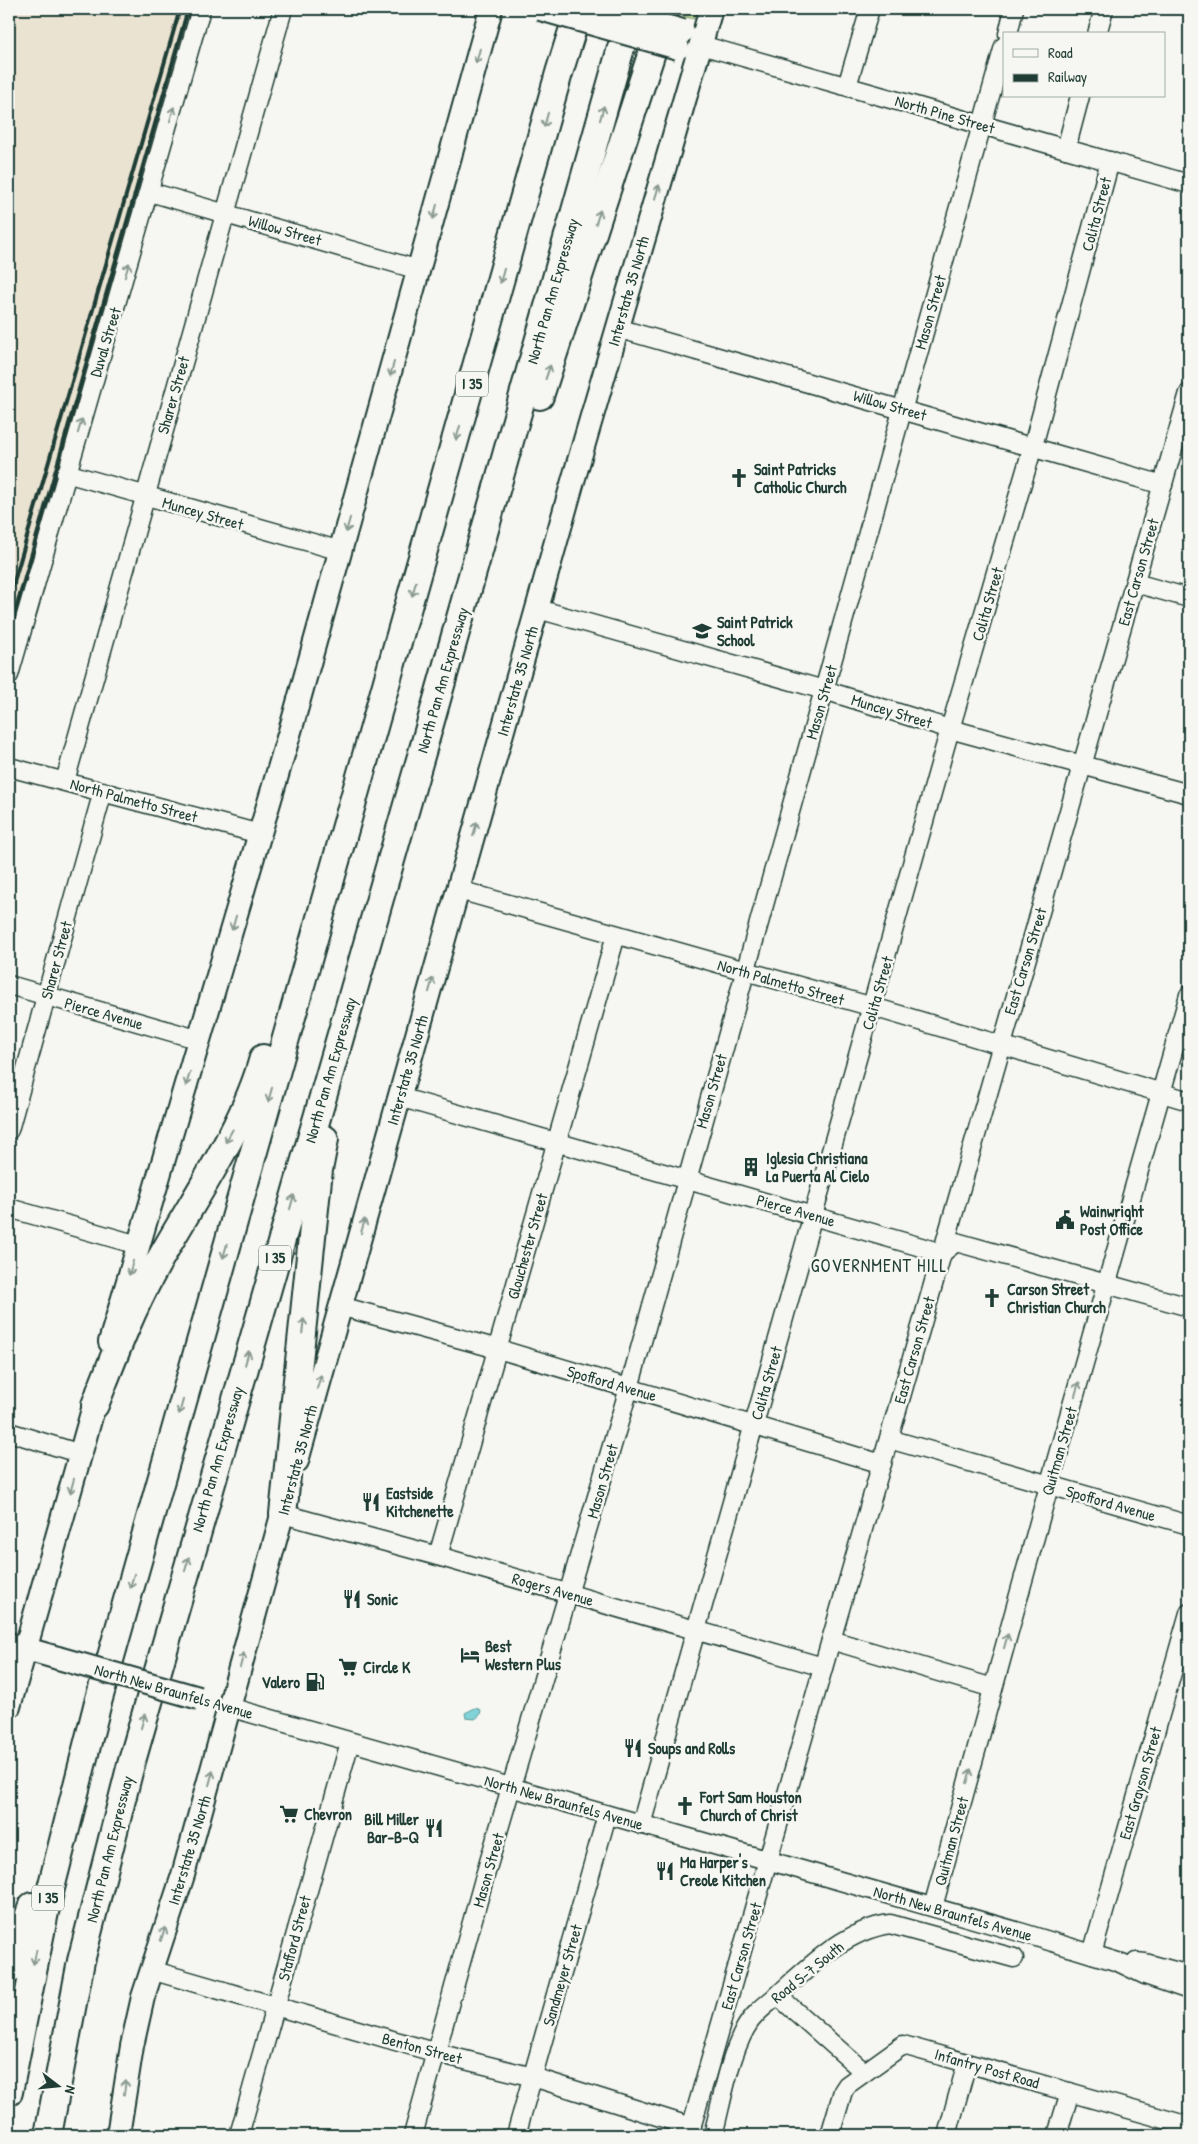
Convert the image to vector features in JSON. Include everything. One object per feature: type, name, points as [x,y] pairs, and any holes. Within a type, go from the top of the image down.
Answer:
[{"type":"highway","points":[[559,73],[573,9]]},
{"type":"highway","name":"I 35","points":[[9,2092],[45,1912],[97,1706],[559,73],[579,9]]},
{"type":"highway","name":"North Pan Am Expressway","points":[[48,2135],[81,1961],[130,1768],[423,749],[632,9]]},
{"type":"highway","points":[[470,581],[508,491],[666,9]]},
{"type":"highway","points":[[95,1405],[138,1298],[214,1164],[253,1088],[306,907],[383,694]]},
{"type":"highway","points":[[283,1514],[324,1146],[364,994],[423,749]]},
{"type":"highway","points":[[9,1970],[97,1706]]},
{"type":"highway","points":[[66,2135],[83,2019],[130,1768]]},
{"type":"main road","points":[[9,1708],[17,1647],[81,1454],[110,1340],[200,1040],[341,551],[491,9]]},
{"type":"main road","name":"North Pine Street","points":[[540,9],[701,45]]},
{"type":"main road","name":"North Pine Street","points":[[604,9],[680,39]]},
{"type":"main road","name":"Interstate 35 North","points":[[118,2135],[132,2046],[151,1970],[183,1875],[399,1097],[711,9]]},
{"type":"main road","name":"North New Braunfels Avenue","points":[[17,1647],[229,1708]]},
{"type":"street","name":"Duval Street","points":[[9,675],[66,473],[150,192],[201,9]]},
{"type":"street","name":"Sharer Street","points":[[65,781],[283,9]]},
{"type":"street","points":[[847,86],[870,9]]},
{"type":"street","points":[[1008,32],[1014,9]]},
{"type":"street","points":[[1098,32],[1104,9]]},
{"type":"street","name":"North Pine Street","points":[[701,45],[1189,184]]},
{"type":"street","name":"Mason Street","points":[[413,2135],[484,1878],[629,1388],[1003,50]]},
{"type":"street","points":[[1066,149],[1079,98]]},
{"type":"street","name":"Colita Street","points":[[640,1824],[697,1630],[950,729],[1033,446],[1110,161]]},
{"type":"street","name":"Willow Street","points":[[150,192],[225,212],[419,270]]},
{"type":"street","name":"Willow Street","points":[[618,328],[1163,485]]},
{"type":"street","name":"East Carson Street","points":[[691,2131],[1000,1046],[1189,395]]},
{"type":"street","name":"Muncey Street","points":[[66,473],[341,551]]},
{"type":"street","points":[[1135,583],[1189,598]]},
{"type":"street","name":"Muncey Street","points":[[538,608],[824,690],[950,729],[1189,794]]},
{"type":"street","name":"North Palmetto Street","points":[[9,767],[260,834]]},
{"type":"street","name":"Sharer Street","points":[[9,1130],[103,791]]},
{"type":"street","name":"North Palmetto Street","points":[[459,890],[873,1007],[1189,1101]]},
{"type":"street","name":"Glouchester Street","points":[[438,1556],[616,935]]},
{"type":"street","name":"Pierce Avenue","points":[[9,985],[200,1040]]},
{"type":"street","name":"Quitman Street","points":[[933,1907],[1049,1486],[1189,995]]},
{"type":"street","name":"Pierce Avenue","points":[[399,1097],[942,1253]]},
{"type":"street","points":[[9,1208],[138,1245]]},
{"type":"street","points":[[942,1253],[956,1242],[1189,1307]]},
{"type":"street","name":"Spofford Avenue","points":[[340,1306],[498,1349],[755,1424],[882,1464]]},
{"type":"street","points":[[9,1432],[81,1454]]},
{"type":"street","name":"Spofford Avenue","points":[[889,1439],[1189,1526]]},
{"type":"street","name":"Rogers Avenue","points":[[283,1514],[569,1593],[823,1668]]},
{"type":"street","name":"East Grayson Street","points":[[1092,1954],[1189,1613]]},
{"type":"street","points":[[831,1640],[993,1688]]},
{"type":"street","name":"North New Braunfels Avenue","points":[[229,1708],[933,1907],[1118,1962],[1145,1975],[1189,1990]]},
{"type":"street","name":"Stafford Street","points":[[239,2135],[350,1742]]},
{"type":"street","name":"Sandmeyer Street","points":[[516,2135],[607,1815]]},
{"type":"street","name":"Road S-7 South","points":[[713,2135],[741,2038],[753,2016],[778,1996],[816,1960],[847,1939],[880,1925],[890,1924],[910,1927],[1014,1958]]},
{"type":"street","name":"North New Braunfels Avenue","points":[[1118,1962],[1145,1963],[1189,1975]]},
{"type":"street","name":"Benton Street","points":[[151,1970],[437,2053],[533,2078],[691,2131]]},
{"type":"street","points":[[778,1996],[864,2072]]},
{"type":"street","name":"Infantry Post Road","points":[[830,2135],[843,2091],[847,2085],[903,2045],[1070,2092],[1178,2127]]},
{"type":"street","points":[[947,2135],[968,2063]]},
{"type":"street","points":[[1057,2135],[1070,2092]]},
{"type":"shaded area","points":[[9,9],[195,9],[9,658]]},
{"type":"green space","points":[[654,9],[696,9],[694,19]]},
{"type":"water","points":[[475,1708],[481,1710],[480,1715],[475,1719],[466,1718],[465,1713]]},
{"type":"railway","points":[[9,599],[180,9]]},
{"type":"railway","points":[[9,633],[188,9]]},
{"type":"place","name":"Saint Patricks Catholic Church","points":[[739,478]]},
{"type":"place","name":"Saint Patrick School","points":[[702,631]]},
{"type":"place","name":"Iglesia Christiana La Puerta Al Cielo","points":[[751,1167]]},
{"type":"place","name":"Wainwright Post Office","points":[[1065,1220]]},
{"type":"place","name":"Carson Street Christian Church","points":[[992,1298]]},
{"type":"place","name":"Eastside Kitchenette","points":[[371,1502]]},
{"type":"place","name":"Sonic","points":[[352,1599]]},
{"type":"place","name":"Best Western Plus","points":[[470,1655]]},
{"type":"place","name":"Circle K","points":[[348,1667]]},
{"type":"place","name":"Valero","points":[[315,1682]]},
{"type":"place","name":"Soups and Rolls","points":[[633,1748]]},
{"type":"place","name":"Fort Sam Houston Church of Christ","points":[[685,1806]]},
{"type":"place","name":"Chevron","points":[[289,1814]]},
{"type":"place","name":"Bill Miller Bar-B-Q","points":[[434,1828]]},
{"type":"place","name":"Ma Harper's Creole Kitchen","points":[[665,1871]]},
{"type":"district","name":"GOVERNMENT HILL","points":[[879,1266]]}]
